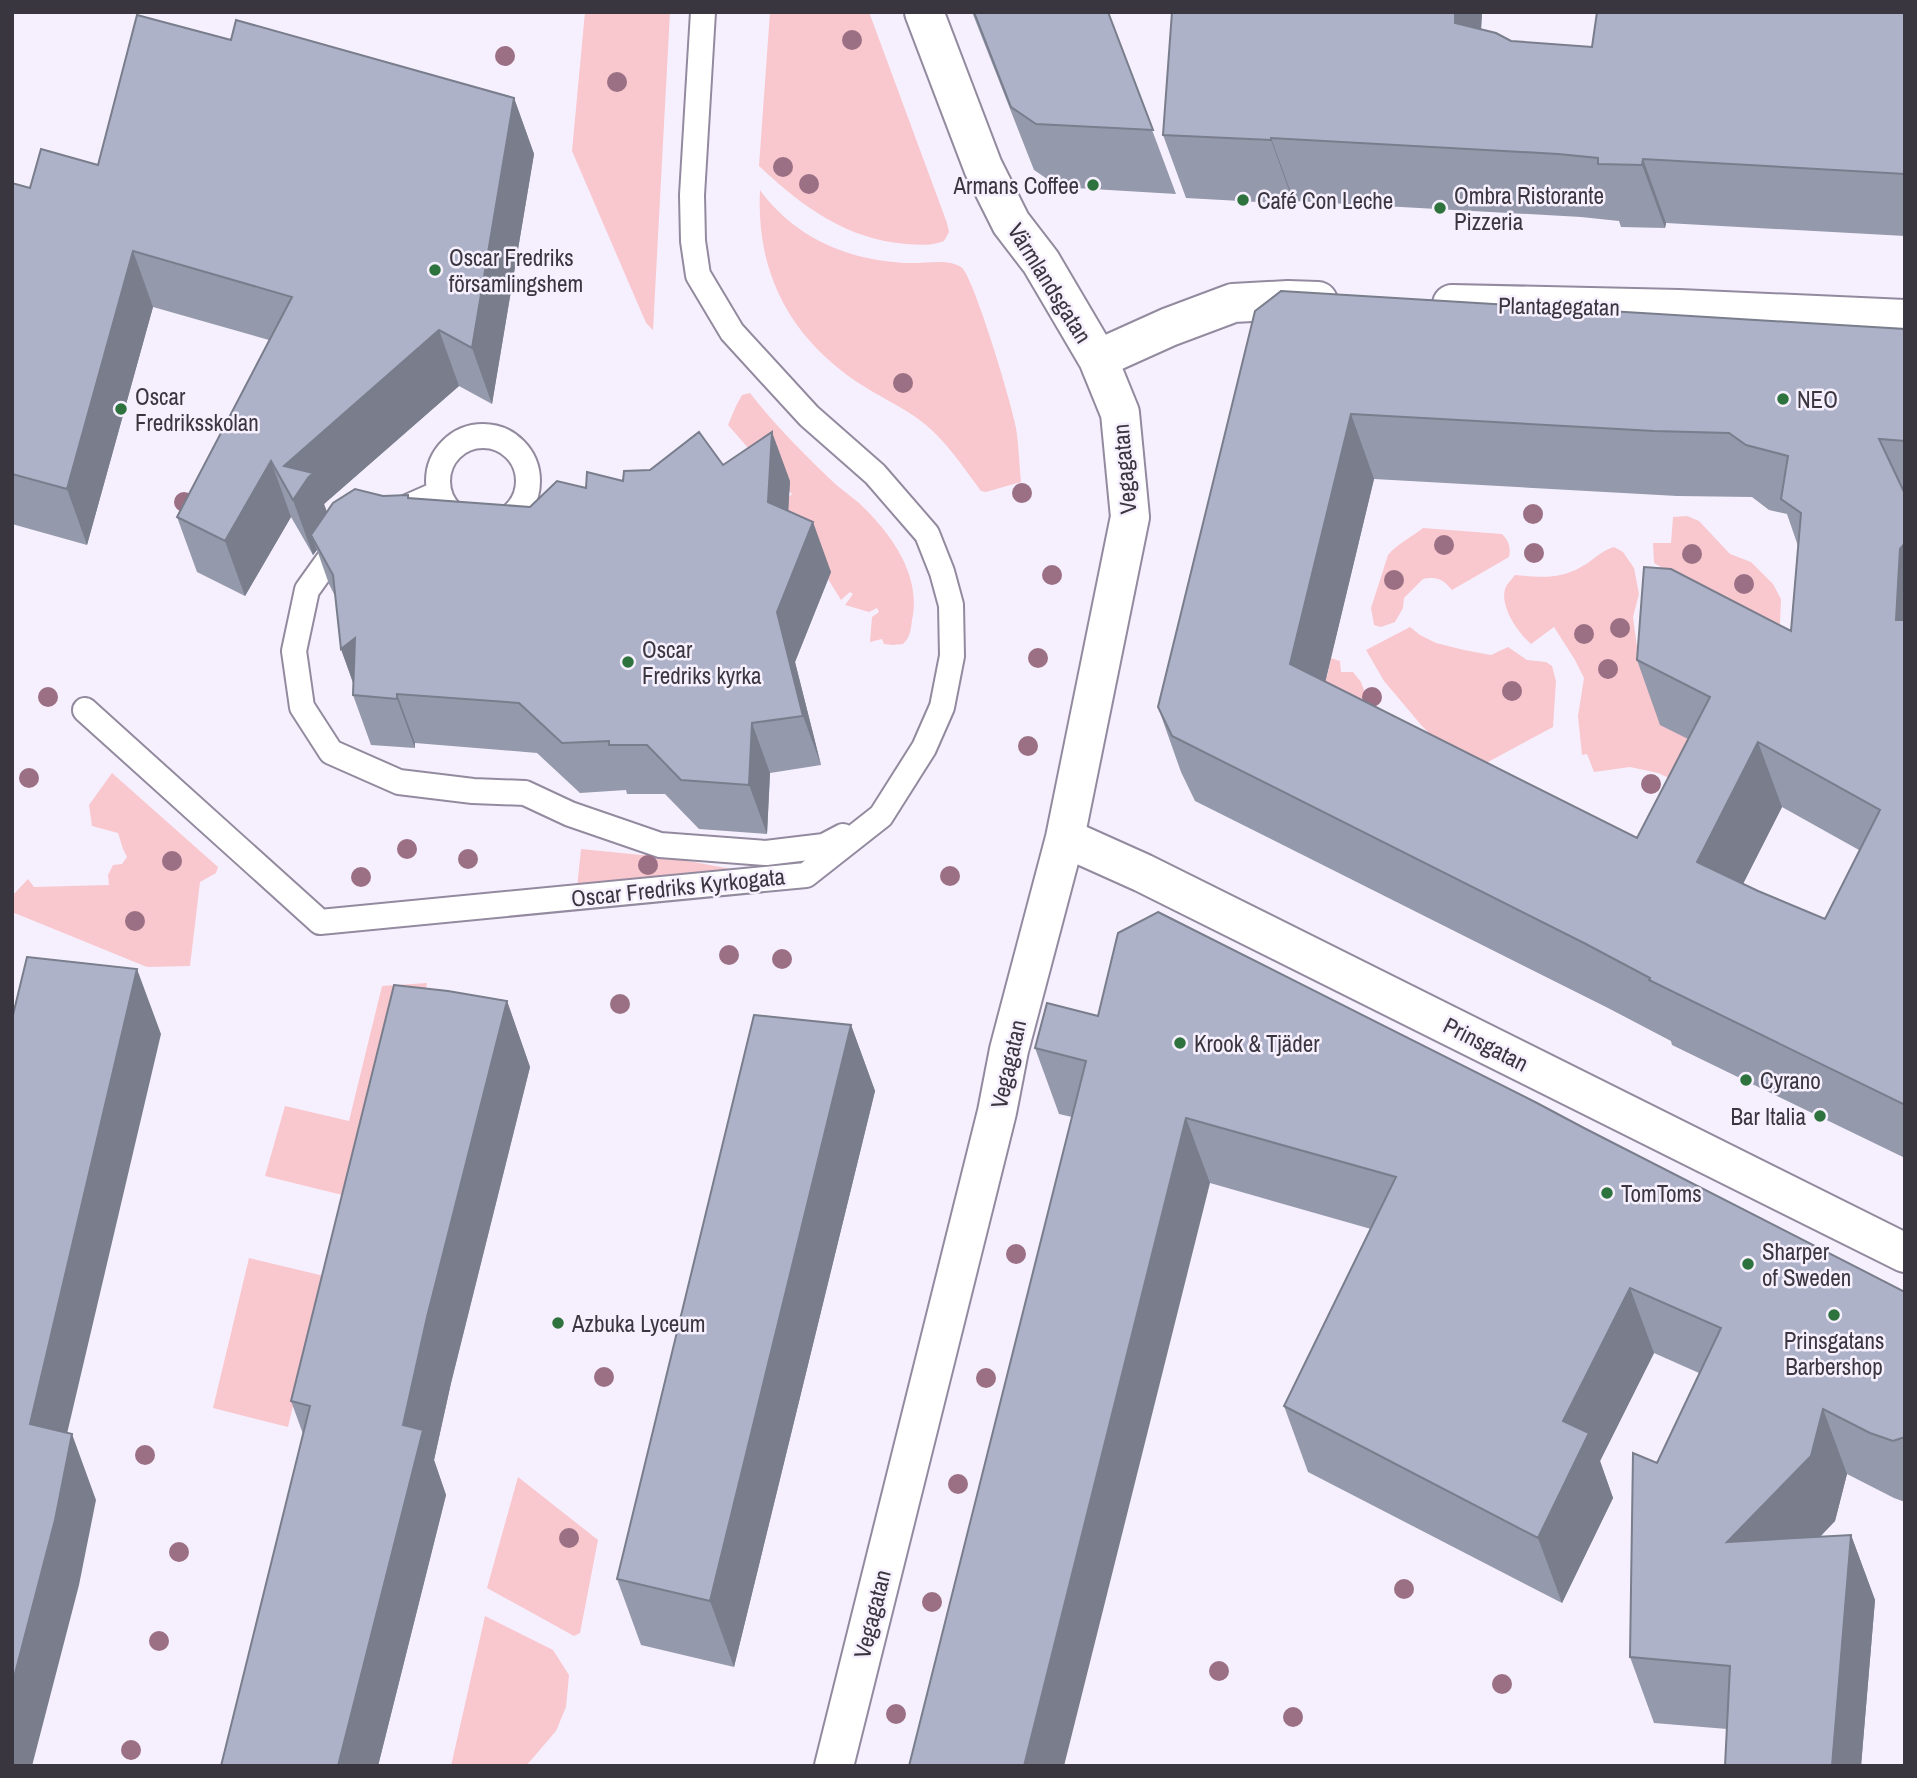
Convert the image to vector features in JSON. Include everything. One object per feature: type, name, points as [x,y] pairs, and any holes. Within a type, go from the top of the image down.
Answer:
[{"type":"street","name":"Värmlandsgatan","points":[[925,12],[983,167],[1011,223],[1041,262],[1098,359]]},
{"type":"street","points":[[1098,359],[1169,327],[1233,303],[1288,300],[1358,302]]},
{"type":"street","name":"Plantagegatan","points":[[1414,303],[1905,318]]},
{"type":"street","name":"Vegagatan","points":[[834,1766],[997,1112],[1009,1050],[1065,838],[1130,517],[1120,413],[1098,359]]},
{"type":"street","name":"Prinsgatan","points":[[1065,838],[1132,868],[1905,1253]]},
{"type":"lane","name":"Oscar Fredriks Kyrkogata","points":[[85,710],[320,922],[806,875],[881,816],[924,748],[942,707],[952,656],[951,605],[942,572],[926,534],[875,474],[809,416],[744,346],[717,309],[698,275],[692,195],[703,12]]},
{"type":"lane","points":[[439,493],[366,526],[340,542],[307,590],[295,651],[302,706],[331,752],[399,782],[473,791],[526,793],[570,814],[660,845],[766,853],[824,846],[881,816]]},
{"type":"shaded area","points":[[585,12],[670,12],[653,330],[646,323],[572,151]]},
{"type":"shaded area","points":[[770,12],[869,12],[947,223],[949,232],[944,241],[921,245],[906,244],[884,241],[844,228],[808,207],[759,166]]},
{"type":"shaded area","points":[[760,190],[774,207],[807,234],[844,252],[886,261],[942,262],[961,267],[967,275],[983,316],[1008,395],[1016,428],[1021,482],[981,491],[930,428],[857,382],[813,344],[795,323],[771,275],[760,220]]},
{"type":"shaded area","points":[[750,393],[789,438],[871,515],[892,541],[908,571],[914,603],[909,636],[903,644],[884,644],[882,639],[870,642],[872,617],[879,612],[877,608],[869,612],[845,605],[853,594],[850,592],[841,600],[828,579],[830,572],[774,510],[792,494],[784,485],[782,487],[728,425],[742,395]]},
{"type":"shaded area","points":[[1687,516],[1699,521],[1730,554],[1751,562],[1773,584],[1781,599],[1780,624],[1767,630],[1654,563],[1653,543],[1671,543],[1673,517]]},
{"type":"shaded area","points":[[1423,528],[1502,534],[1509,545],[1509,557],[1452,590],[1439,579],[1423,579],[1404,598],[1403,608],[1395,622],[1381,627],[1374,625],[1371,608],[1388,555]]},
{"type":"shaded area","points":[[1614,547],[1623,552],[1634,568],[1639,594],[1633,617],[1637,647],[1666,654],[1733,762],[1692,789],[1658,773],[1630,767],[1594,772],[1587,754],[1582,755],[1578,716],[1584,678],[1575,660],[1554,627],[1531,644],[1516,627],[1505,604],[1505,589],[1515,575],[1549,577],[1564,574]]},
{"type":"shaded area","points":[[1410,627],[1436,643],[1491,655],[1508,647],[1527,660],[1546,662],[1552,666],[1556,681],[1553,727],[1475,769],[1456,760],[1422,726],[1384,681],[1366,650]]},
{"type":"shaded area","points":[[1331,658],[1340,661],[1341,672],[1353,672],[1361,682],[1370,706],[1315,727],[1325,677]]},
{"type":"shaded area","points":[[112,773],[218,867],[216,873],[200,882],[190,966],[147,967],[12,912],[12,896],[28,879],[34,887],[109,885],[108,875],[113,865],[122,864],[127,857],[118,833],[92,826],[89,805]]},
{"type":"shaded area","points":[[581,849],[672,858],[737,870],[577,888]]},
{"type":"shaded area","points":[[427,983],[415,1045],[371,1202],[265,1176],[285,1106],[349,1121],[382,986]]},
{"type":"shaded area","points":[[249,1258],[324,1276],[288,1427],[213,1408]]},
{"type":"shaded area","points":[[518,1477],[598,1540],[580,1633],[574,1636],[487,1588]]},
{"type":"shaded area","points":[[485,1616],[553,1650],[569,1675],[566,1707],[556,1731],[526,1766],[451,1766]]},
{"type":"building","points":[[974,12],[1108,12],[1153,130],[1036,124],[1011,107]]},
{"type":"building","points":[[1172,12],[1455,12],[1455,23],[1496,33],[1511,41],[1592,47],[1597,12],[1905,12],[1905,174],[1643,159],[1642,165],[1598,164],[1598,158],[1558,154],[1271,138],[1163,135]]},
{"type":"building","points":[[137,15],[231,40],[236,20],[514,98],[472,348],[439,330],[284,466],[313,473],[293,500],[271,461],[225,541],[177,517],[292,297],[133,251],[67,489],[12,474],[12,183],[30,188],[41,149],[98,165]]},
{"type":"building","points":[[1281,291],[1905,329],[1905,441],[1879,439],[1905,494],[1905,543],[1900,549],[1896,620],[1905,620],[1905,1105],[1649,980],[1650,978],[1584,943],[1172,736],[1158,707],[1255,311]],"holes":[[[1351,414],[1729,433],[1746,445],[1788,456],[1781,499],[1801,513],[1791,631],[1671,569],[1644,567],[1637,660],[1710,697],[1637,838],[1290,664]],[[1758,742],[1880,810],[1825,919],[1697,862]]]},
{"type":"building","name":"Oscar Fredriks kyrka","points":[[699,432],[723,465],[772,432],[768,502],[813,522],[777,612],[803,716],[752,723],[749,785],[681,780],[647,745],[609,745],[609,741],[562,743],[519,703],[397,694],[397,699],[353,695],[355,638],[341,649],[333,575],[311,535],[333,503],[355,489],[383,496],[408,495],[408,498],[530,507],[557,481],[586,488],[587,472],[623,481],[624,471],[650,470]]},
{"type":"building","points":[[1158,912],[1905,1292],[1905,1437],[1893,1441],[1870,1433],[1823,1409],[1811,1456],[1727,1542],[1851,1535],[1832,1766],[1725,1766],[1730,1666],[1630,1657],[1633,1453],[1657,1463],[1721,1328],[1630,1288],[1563,1421],[1589,1433],[1538,1538],[1284,1406],[1396,1177],[1186,1118],[1024,1766],[909,1766],[1086,1061],[1035,1048],[1047,1003],[1098,1016],[1118,933]]},
{"type":"building","points":[[27,957],[137,969],[30,1424],[72,1434],[55,1520],[12,1685],[12,1019]]},
{"type":"building","points":[[394,985],[507,1001],[427,1317],[403,1425],[423,1430],[338,1766],[221,1766],[310,1406],[291,1401]]},
{"type":"building","points":[[754,1015],[851,1025],[710,1601],[617,1579]]},
{"type":"place","name":"Armans Coffee","points":[[1093,185]]},
{"type":"place","name":"Café Con Leche","points":[[1243,200]]},
{"type":"place","name":"Ombra Ristorante Pizzeria","points":[[1440,208]]},
{"type":"place","name":"Oscar Fredriks församlingshem","points":[[435,270]]},
{"type":"place","name":"NEO","points":[[1783,399]]},
{"type":"place","name":"Oscar Fredriksskolan","points":[[121,409]]},
{"type":"place","name":"Oscar Fredriks kyrka","points":[[628,662]]},
{"type":"place","name":"Krook & Tjäder","points":[[1180,1043]]},
{"type":"place","name":"Cyrano","points":[[1746,1080]]},
{"type":"place","name":"Bar Italia","points":[[1820,1116]]},
{"type":"place","name":"TomToms","points":[[1607,1193]]},
{"type":"place","name":"Sharper of Sweden","points":[[1748,1264]]},
{"type":"place","name":"Prinsgatans Barbershop","points":[[1834,1315]]},
{"type":"place","name":"Azbuka Lyceum","points":[[558,1323]]}]
